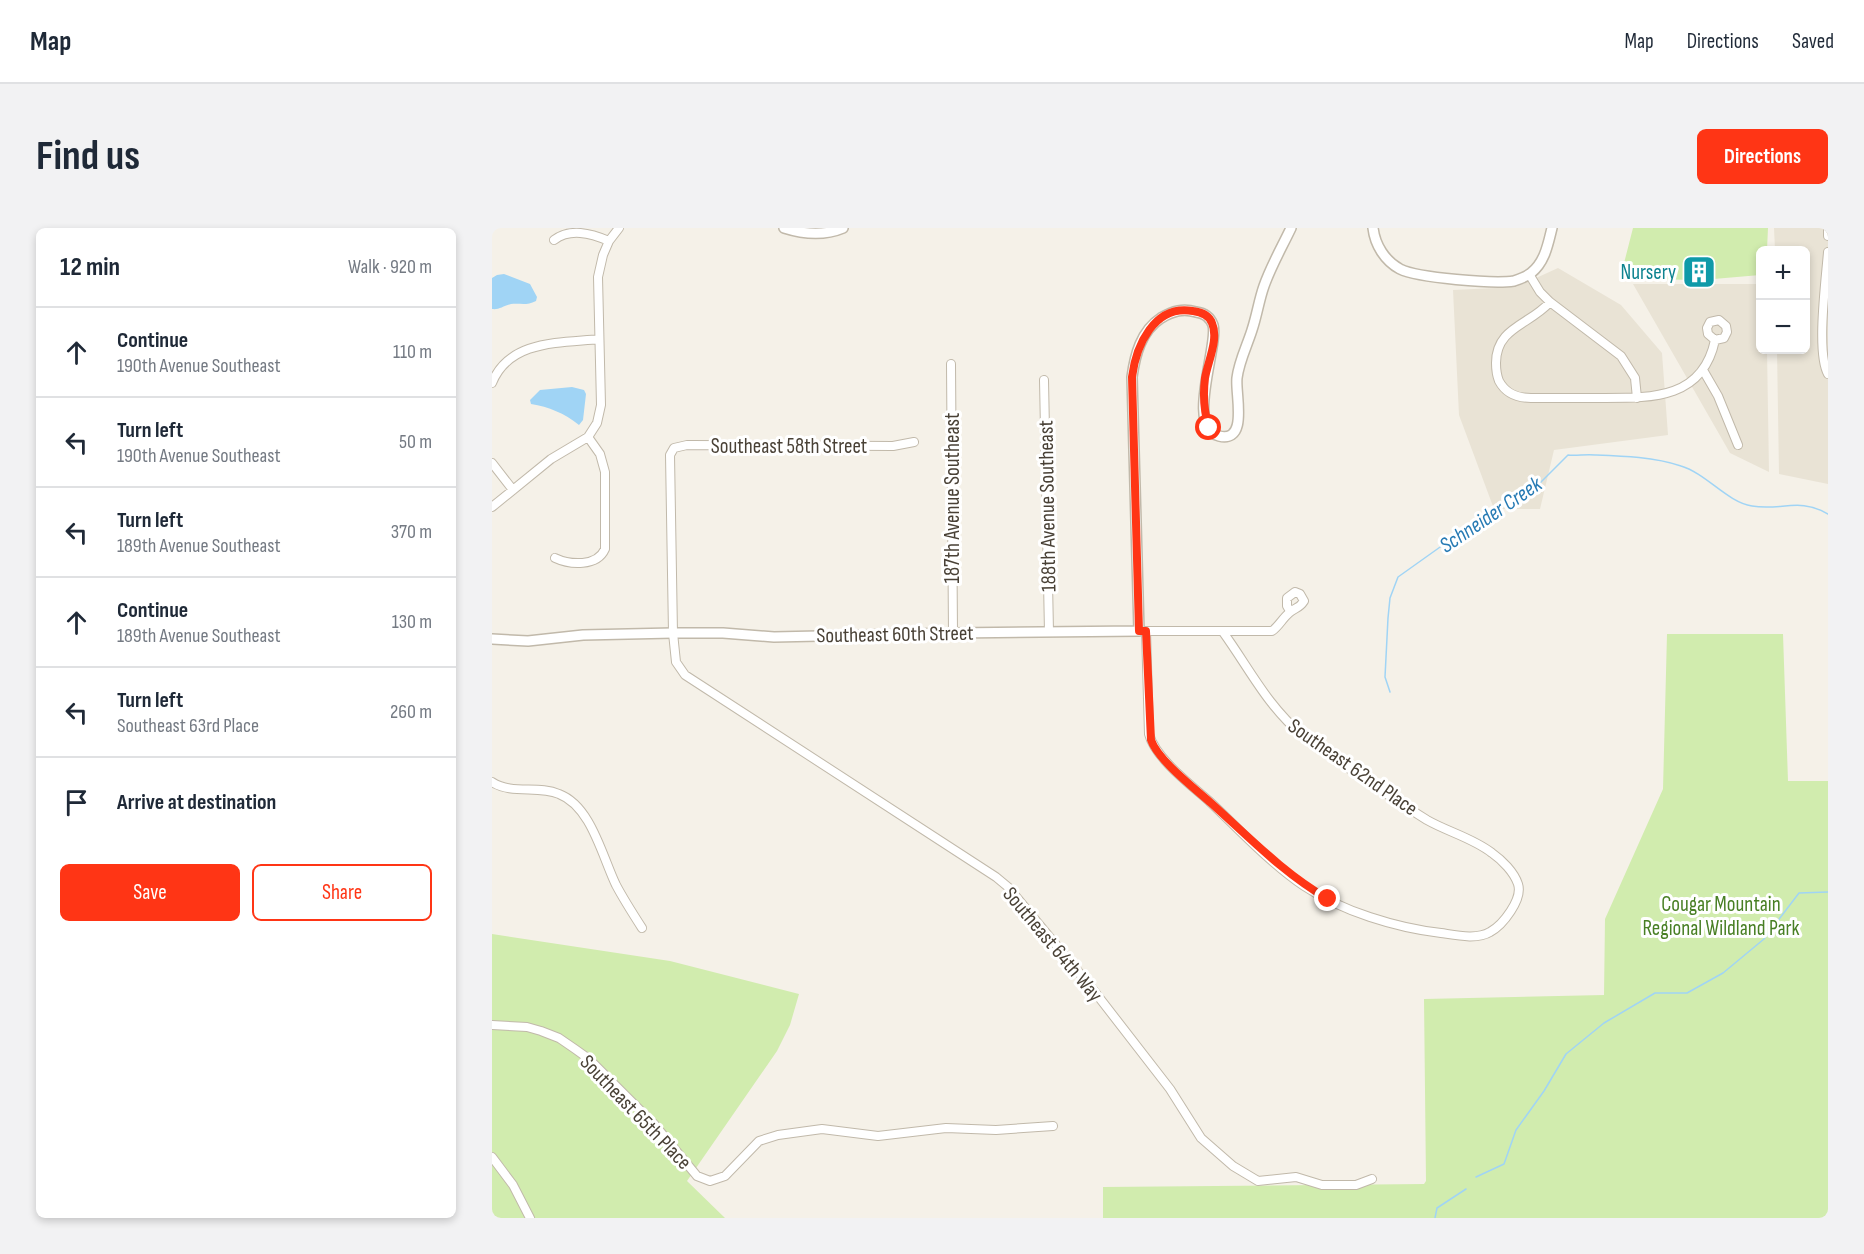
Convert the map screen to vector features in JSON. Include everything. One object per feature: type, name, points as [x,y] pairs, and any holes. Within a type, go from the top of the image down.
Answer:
[{"type":"street","points":[[492,507],[551,459],[588,437],[600,414],[598,277],[609,241],[619,228]]},
{"type":"street","points":[[784,228],[809,233],[829,232],[843,228]]},
{"type":"street","points":[[1142,631],[1132,377],[1140,343],[1152,325],[1169,314],[1186,310],[1204,314],[1209,318],[1214,327],[1213,344],[1205,378],[1205,414],[1209,428],[1216,436],[1228,437],[1236,431],[1238,372],[1253,328],[1263,288],[1291,228]]},
{"type":"street","points":[[1373,228],[1379,248],[1385,257],[1400,269],[1421,276],[1496,281],[1515,280],[1536,269],[1544,255],[1552,228]]},
{"type":"street","points":[[1828,228],[1828,236]]},
{"type":"street","points":[[554,240],[560,233],[572,230],[590,233],[609,241]]},
{"type":"street","points":[[1828,252],[1822,346],[1824,365],[1828,374]]},
{"type":"street","points":[[1529,274],[1540,292],[1550,302],[1621,356],[1635,378],[1637,398]]},
{"type":"street","points":[[1550,302],[1499,342],[1496,362],[1497,377],[1510,394],[1531,398],[1637,398],[1664,394],[1694,380],[1708,362],[1715,340]]},
{"type":"street","points":[[492,383],[505,363],[520,351],[544,345],[599,339]]},
{"type":"street","name":"187th Avenue Southeast","points":[[951,364],[953,633]]},
{"type":"street","points":[[1703,370],[1718,396],[1738,445]]},
{"type":"street","name":"188th Avenue Southeast","points":[[1044,380],[1049,632]]},
{"type":"street","points":[[555,558],[568,562],[591,561],[598,559],[605,549],[603,462],[588,437]]},
{"type":"street","name":"Southeast 58th Street","points":[[670,455],[674,447],[687,445],[893,446],[914,442]]},
{"type":"street","name":"Southeast 64th Way","points":[[670,455],[673,633],[676,662],[685,675],[1008,887],[1091,987],[1170,1089],[1201,1138],[1233,1166],[1258,1181],[1296,1177],[1322,1185],[1356,1185],[1372,1179]]},
{"type":"street","points":[[492,463],[513,490]]},
{"type":"street","name":"Southeast 60th Street","points":[[492,639],[528,641],[583,635],[673,633],[723,633],[774,637],[953,633],[1272,631],[1281,625],[1290,611]]},
{"type":"street","name":"Southeast 62nd Place","points":[[1142,631],[1149,734],[1153,747],[1267,856],[1304,885],[1350,909],[1413,928],[1448,934],[1484,935],[1496,928],[1515,904],[1519,892],[1519,886],[1502,861],[1491,852],[1429,820],[1303,736],[1287,722],[1260,690],[1223,632]]},
{"type":"street","points":[[492,782],[512,789],[552,791],[572,801],[585,815],[617,886],[642,928]]},
{"type":"street","name":"Southeast 65th Place","points":[[492,1025],[541,1031],[575,1048],[589,1059],[647,1118],[697,1176],[706,1180],[717,1180],[725,1176],[759,1141],[786,1134],[835,1130],[878,1136],[946,1128],[996,1130],[1053,1125]]},
{"type":"street","points":[[492,1157],[513,1185],[530,1218]]},
{"type":"shaded area","points":[[1774,228],[1828,228],[1828,484],[1779,474],[1777,354],[1810,354],[1810,246],[1775,246]]},
{"type":"shaded area","points":[[1558,268],[1621,305],[1662,353],[1668,435],[1554,450],[1540,509],[1494,509],[1459,415],[1453,290],[1516,287]]},
{"type":"shaded area","points":[[1633,284],[1756,284],[1756,354],[1767,354],[1769,472],[1730,453]]},
{"type":"green space","points":[[1633,228],[1768,228],[1767,246],[1756,246],[1756,275],[1702,280],[1636,279],[1623,275],[1622,271]]},
{"type":"green space","name":"Cougar Mountain Regional Wildland Park","points":[[1667,634],[1783,634],[1788,781],[1828,781],[1828,1218],[1103,1218],[1103,1187],[1424,1184],[1426,1181],[1424,999],[1604,995],[1605,919],[1663,789]]},
{"type":"green space","points":[[492,934],[670,961],[799,994],[790,1025],[777,1051],[687,1181],[725,1218],[492,1218]]},
{"type":"water","points":[[504,274],[530,284],[537,297],[536,301],[492,309],[492,278]]},
{"type":"water","points":[[572,387],[584,390],[586,394],[583,420],[579,425],[556,411],[531,404],[530,400],[540,390]]},
{"type":"waterway","name":"Schneider Creek","points":[[1390,692],[1385,677],[1388,618],[1390,598],[1398,577],[1457,535],[1478,524],[1524,492],[1532,491],[1568,455],[1627,457],[1671,463],[1700,475],[1725,494],[1752,506],[1799,505],[1818,509],[1828,514]]},
{"type":"waterway","points":[[1476,1177],[1504,1164],[1516,1130],[1544,1091],[1566,1054],[1604,1023],[1655,993],[1687,993],[1723,973],[1764,939],[1799,893],[1828,892]]},
{"type":"waterway","points":[[1435,1218],[1437,1208],[1466,1189]]},
{"type":"place","name":"Nursery","points":[[1699,272]]},
{"type":"route","points":[[1209,428],[1205,414],[1204,393],[1214,327],[1204,314],[1179,310],[1160,319],[1146,333],[1136,354],[1132,377],[1139,631],[1146,631],[1149,734],[1153,747],[1267,856],[1304,885],[1328,899]]}]
